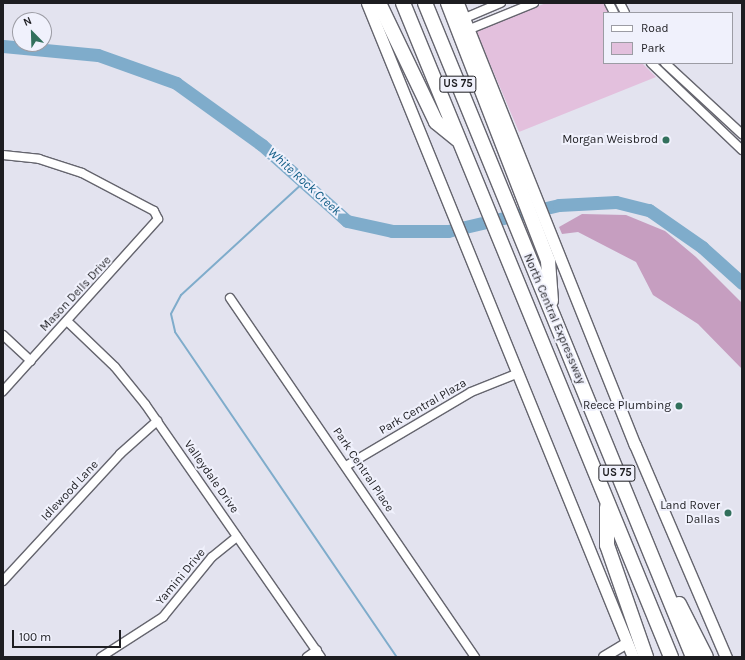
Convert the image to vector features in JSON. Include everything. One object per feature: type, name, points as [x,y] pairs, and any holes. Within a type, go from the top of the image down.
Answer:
[{"type":"highway","points":[[379,3],[436,122],[459,141]]},
{"type":"highway","name":"North Central Expressway","points":[[403,3],[671,657]]},
{"type":"highway","name":"North Central Expressway","points":[[424,3],[693,657]]},
{"type":"highway","points":[[448,3],[516,159],[548,261],[552,315]]},
{"type":"highway","points":[[607,500],[607,545],[646,657]]},
{"type":"highway","points":[[664,587],[683,608],[706,657]]},
{"type":"main road","points":[[367,3],[474,266],[516,374],[633,657]]},
{"type":"main road","points":[[458,3],[470,29],[516,159],[552,237],[726,657]]},
{"type":"street","points":[[465,18],[502,3]]},
{"type":"street","points":[[470,29],[534,3]]},
{"type":"street","points":[[609,3],[614,12]]},
{"type":"street","points":[[620,3],[624,12]]},
{"type":"street","points":[[653,64],[742,150]]},
{"type":"street","points":[[659,71],[666,64],[742,134]]},
{"type":"street","name":"Mason Dells Drive","points":[[3,154],[39,159],[82,173],[154,211],[158,219],[155,225],[3,391]]},
{"type":"street","name":"Park Central Place","points":[[230,298],[475,657]]},
{"type":"street","name":"Valleydale Drive","points":[[67,321],[115,367],[158,421],[319,654]]},
{"type":"street","points":[[3,335],[31,361]]},
{"type":"street","name":"Park Central Plaza","points":[[346,466],[472,392],[516,374]]},
{"type":"street","name":"Idlewood Lane","points":[[3,581],[120,454],[158,421]]},
{"type":"street","name":"Yamini Drive","points":[[101,657],[162,617],[212,557],[237,537]]},
{"type":"street","points":[[604,657],[628,643]]},
{"type":"street","points":[[307,657],[319,654]]},
{"type":"green space","points":[[546,3],[604,3],[608,12],[603,12],[603,64],[643,64],[656,77],[519,132],[476,31]]},
{"type":"shaded area","points":[[582,214],[626,215],[665,231],[696,257],[742,303],[742,369],[698,324],[653,295],[636,262],[578,232],[562,234],[559,227]]},
{"type":"waterway","name":"White Rock Creek","points":[[3,46],[98,55],[176,83],[262,145],[347,221],[392,231],[448,231],[559,205],[616,202],[649,210],[702,247],[742,283]]},
{"type":"waterway","points":[[304,182],[181,295],[171,314],[175,332],[397,657]]},
{"type":"place","name":"Morgan Weisbrod","points":[[666,140]]},
{"type":"place","name":"Reece Plumbing","points":[[679,406]]},
{"type":"place","name":"Land Rover Dallas","points":[[728,513]]}]
